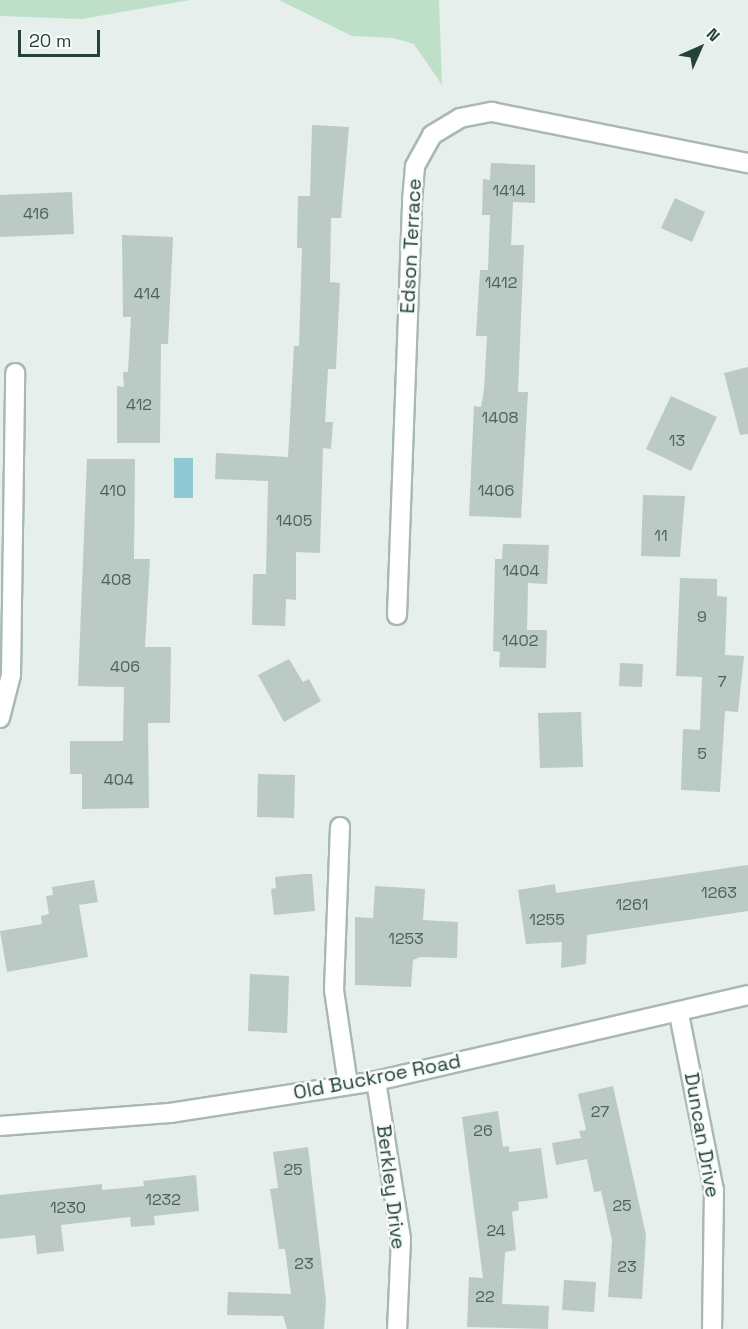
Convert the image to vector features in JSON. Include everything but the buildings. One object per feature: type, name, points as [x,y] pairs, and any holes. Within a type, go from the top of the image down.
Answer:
[{"type":"street","name":"Edson Terrace","points":[[398,615],[412,201],[415,166],[432,135],[460,118],[492,112],[748,163]]},
{"type":"street","points":[[0,718],[10,675],[15,373]]},
{"type":"street","points":[[340,827],[334,990],[348,1085]]},
{"type":"street","name":"Old Buckroe Road","points":[[0,1126],[170,1113],[376,1081],[679,1014],[748,996]]},
{"type":"street","name":"Duncan Drive","points":[[679,1014],[714,1190],[712,1329]]},
{"type":"street","name":"Berkley Drive","points":[[376,1081],[401,1239],[397,1329]]},
{"type":"green space","points":[[0,0],[190,0],[82,19],[0,16]]},
{"type":"green space","points":[[279,0],[439,0],[442,85],[414,44],[393,38],[352,36]]},
{"type":"water","points":[[174,458],[193,458],[193,498],[174,498]]}]
